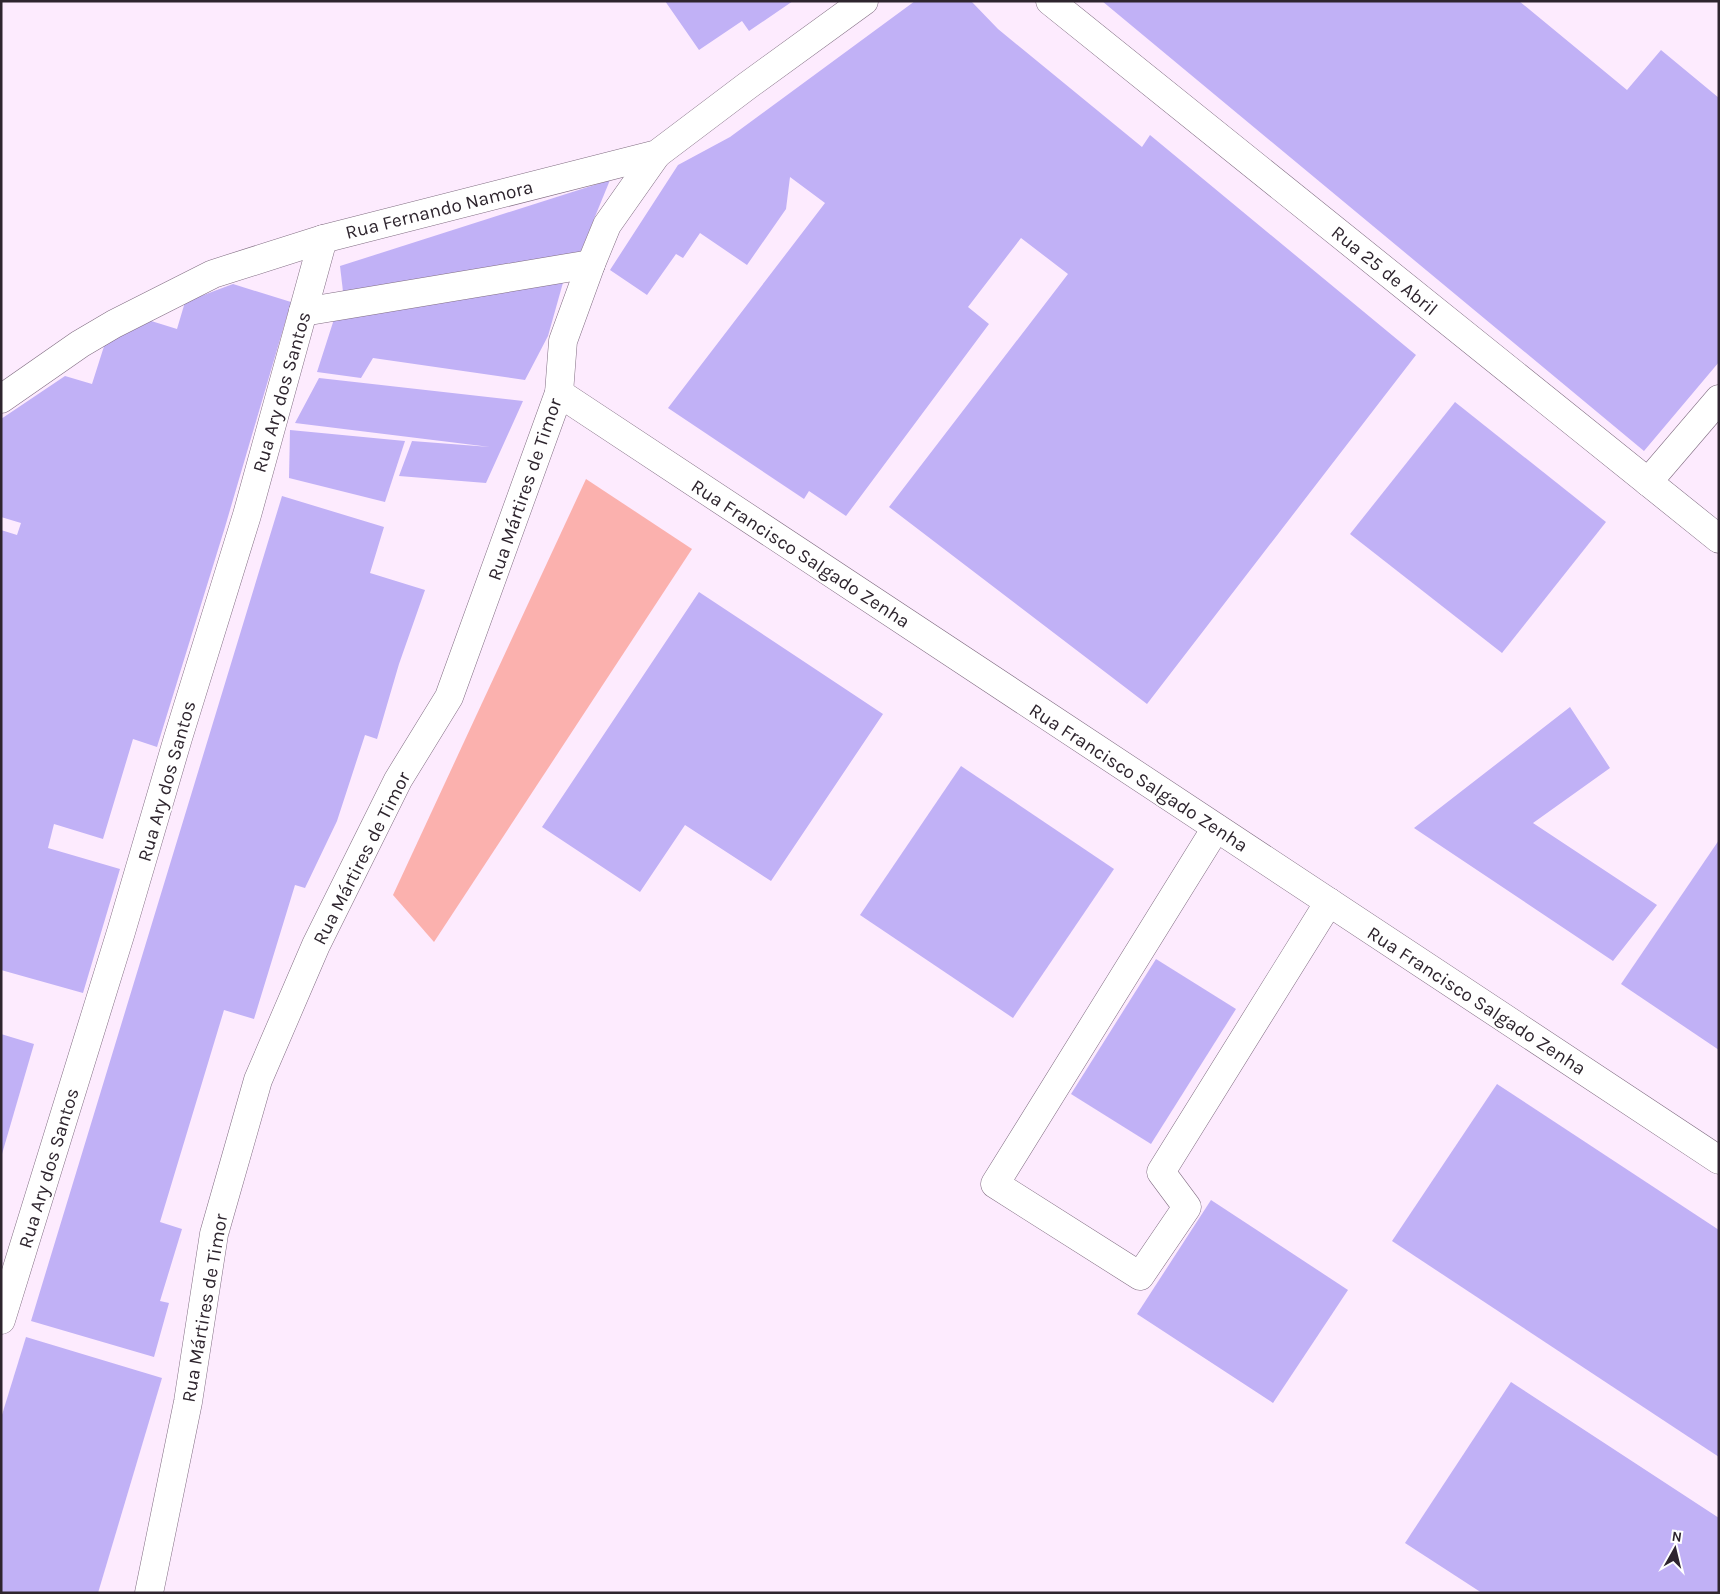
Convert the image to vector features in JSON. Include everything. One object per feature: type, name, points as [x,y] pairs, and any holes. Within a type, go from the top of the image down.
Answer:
[{"type":"street","name":"Rua Fernando Namora","points":[[1,399],[80,344],[114,324],[212,274],[323,239],[657,154],[864,1]]},
{"type":"street","name":"Rua 25 de Abril","points":[[1050,1],[1719,539]]},
{"type":"street","name":"Rua Mártires de Timor","points":[[149,1593],[188,1402],[214,1234],[258,1080],[316,945],[398,780],[449,697],[559,393],[563,342],[591,264],[607,225],[657,154]]},
{"type":"street","name":"Rua Ary dos Santos","points":[[1,1320],[247,515],[323,239]]},
{"type":"street","points":[[303,312],[591,264]]},
{"type":"street","name":"Rua Francisco Salgado Zenha","points":[[559,393],[1719,1160]]},
{"type":"street","points":[[1648,482],[1719,399]]},
{"type":"street","points":[[1216,828],[995,1184],[1140,1276],[1187,1207],[1161,1172],[1329,902]]},
{"type":"shaded area","points":[[586,479],[692,549],[434,942],[393,895]]},
{"type":"building","points":[[665,1],[793,1],[749,31],[742,21],[699,50]]},
{"type":"building","points":[[915,1],[971,1],[998,29],[1142,147],[1150,135],[1416,355],[1147,704],[889,507],[1068,274],[1021,238],[968,307],[989,324],[846,516],[809,491],[804,499],[668,408],[825,203],[790,177],[786,209],[747,265],[700,233],[683,258],[676,254],[647,295],[610,270],[678,165],[730,137]]},
{"type":"building","points":[[1102,1],[1519,1],[1627,90],[1661,50],[1719,98],[1719,362],[1644,451]]},
{"type":"building","points":[[610,180],[576,263],[344,300],[340,266]]},
{"type":"building","points":[[566,272],[548,336],[525,380],[373,358],[361,378],[317,372],[336,313]]},
{"type":"building","points":[[233,284],[291,302],[225,527],[157,747],[133,739],[103,839],[54,824],[48,848],[120,869],[83,993],[1,970],[1,530],[17,535],[21,523],[1,517],[1,419],[65,376],[92,384],[106,340],[148,320],[177,329],[185,302]]},
{"type":"building","points":[[319,378],[523,401],[486,483],[399,476],[412,441],[490,447],[295,423]]},
{"type":"building","points":[[1455,402],[1606,522],[1502,653],[1350,534]]},
{"type":"building","points":[[290,430],[405,441],[385,502],[289,478]]},
{"type":"building","points":[[282,496],[384,527],[370,573],[425,590],[399,664],[377,739],[365,735],[337,821],[305,888],[295,885],[254,1019],[224,1010],[160,1222],[182,1229],[160,1301],[169,1303],[154,1357],[31,1321]]},
{"type":"building","points":[[699,592],[883,714],[771,881],[685,825],[640,892],[542,827]]},
{"type":"building","points":[[1570,707],[1610,768],[1533,823],[1657,905],[1613,961],[1414,828]]},
{"type":"building","points":[[961,766],[1114,869],[1013,1018],[860,915]]},
{"type":"building","points":[[1719,840],[1719,1050],[1621,984]]},
{"type":"building","points":[[1156,959],[1236,1009],[1151,1144],[1071,1094]]},
{"type":"building","points":[[1,1034],[34,1044],[2,1154],[1,1154]]},
{"type":"building","points":[[1497,1084],[1719,1230],[1719,1457],[1392,1241]]},
{"type":"building","points":[[1211,1200],[1348,1290],[1273,1403],[1137,1314]]},
{"type":"building","points":[[26,1337],[162,1378],[98,1593],[1,1593],[1,1418]]},
{"type":"building","points":[[1511,1382],[1719,1518],[1719,1593],[1482,1593],[1405,1543]]}]
